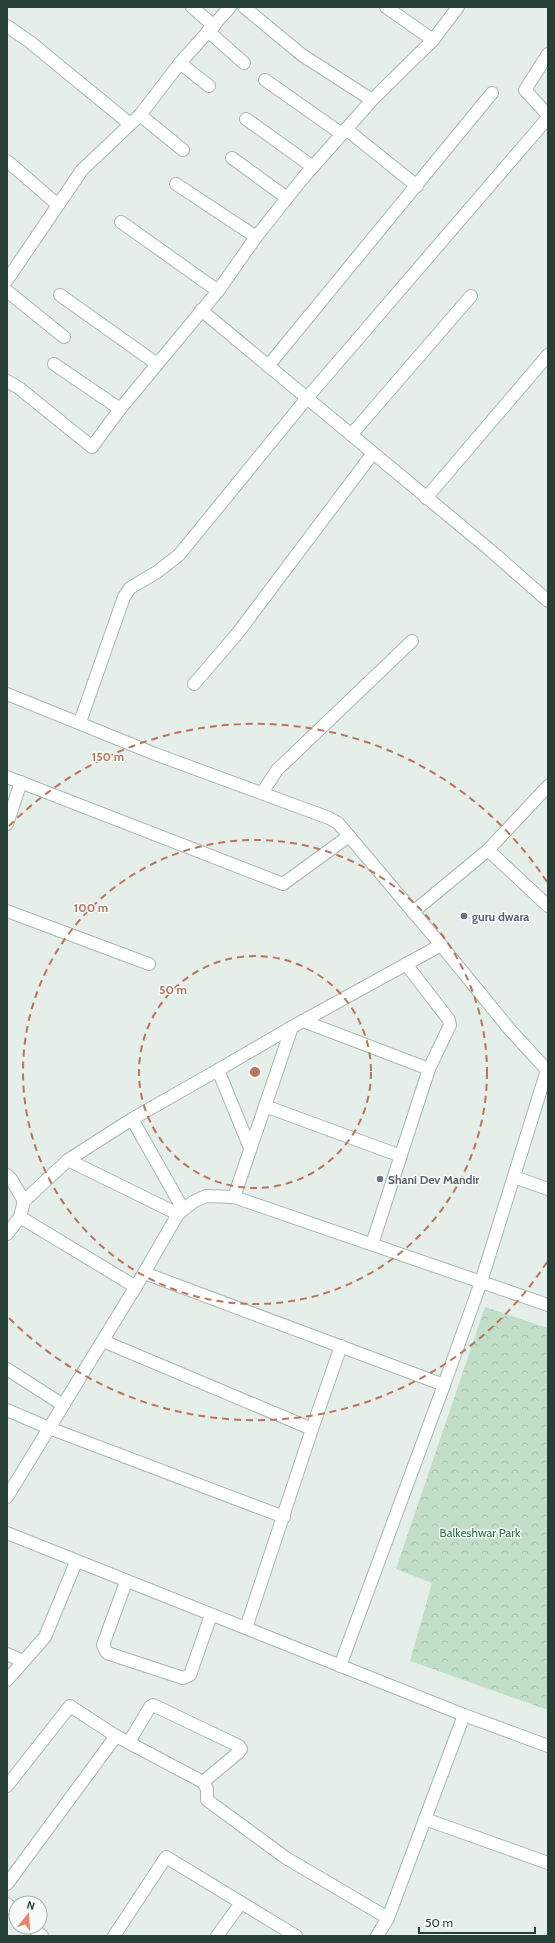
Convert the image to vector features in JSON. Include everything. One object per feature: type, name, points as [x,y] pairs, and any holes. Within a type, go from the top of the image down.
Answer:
[{"type":"street","points":[[192,7],[244,63]]},
{"type":"street","points":[[7,280],[82,170],[140,115],[180,63],[230,7]]},
{"type":"street","points":[[244,7],[302,55],[372,100]]},
{"type":"street","points":[[386,7],[433,40]]},
{"type":"street","points":[[7,381],[18,388],[92,447],[120,409],[218,290],[256,237],[287,198],[372,100],[433,40],[458,7]]},
{"type":"street","points":[[7,26],[30,42],[130,124]]},
{"type":"street","points":[[80,722],[124,597],[130,588],[157,572],[179,555],[307,398],[546,120],[547,114],[545,110],[525,90],[548,54]]},
{"type":"street","points":[[180,63],[209,86]]},
{"type":"street","points":[[265,80],[344,131],[417,186]]},
{"type":"street","points":[[268,366],[492,93]]},
{"type":"street","points":[[140,115],[183,150]]},
{"type":"street","points":[[246,119],[313,167]]},
{"type":"street","points":[[232,158],[287,198]]},
{"type":"street","points":[[7,161],[58,205]]},
{"type":"street","points":[[176,184],[256,237]]},
{"type":"street","points":[[121,222],[218,290]]},
{"type":"street","points":[[7,291],[64,337]]},
{"type":"street","points":[[60,295],[157,364]]},
{"type":"street","points":[[351,435],[471,296]]},
{"type":"street","points":[[201,310],[426,498],[545,594]]},
{"type":"street","points":[[426,498],[548,355]]},
{"type":"street","points":[[54,364],[120,409]]},
{"type":"street","points":[[194,684],[236,634],[373,453]]},
{"type":"street","points":[[262,793],[277,770],[412,641]]},
{"type":"street","points":[[7,694],[80,722],[155,754],[338,822],[441,944],[511,1031],[548,1070],[481,1282],[340,1666]]},
{"type":"street","points":[[7,777],[283,884],[349,836]]},
{"type":"street","points":[[7,824],[21,782]]},
{"type":"street","points":[[413,912],[488,850],[548,786]]},
{"type":"street","points":[[488,850],[548,906]]},
{"type":"street","points":[[7,911],[149,964]]},
{"type":"street","points":[[7,1234],[20,1217],[24,1201],[68,1160],[132,1119],[297,1024],[441,944]]},
{"type":"street","points":[[372,1244],[429,1069],[450,1025],[450,1020],[406,964]]},
{"type":"street","points":[[297,1024],[429,1069]]},
{"type":"street","points":[[234,1197],[265,1106],[297,1024]]},
{"type":"street","points":[[218,1070],[250,1148]]},
{"type":"street","points":[[265,1106],[401,1156]]},
{"type":"street","points":[[132,1119],[181,1212]]},
{"type":"street","points":[[68,1160],[181,1212]]},
{"type":"street","points":[[7,1175],[12,1179],[24,1201]]},
{"type":"street","points":[[514,1177],[548,1189]]},
{"type":"street","points":[[7,1497],[181,1212],[206,1196],[234,1197],[548,1305]]},
{"type":"street","points":[[20,1217],[136,1287]]},
{"type":"street","points":[[144,1273],[444,1385]]},
{"type":"street","points":[[103,1341],[312,1429]]},
{"type":"street","points":[[246,1628],[341,1346]]},
{"type":"street","points":[[7,1369],[63,1405]]},
{"type":"street","points":[[7,1410],[49,1428],[284,1517]]},
{"type":"street","points":[[7,1534],[464,1715],[548,1746]]},
{"type":"street","points":[[7,1680],[45,1637],[76,1562]]},
{"type":"street","points":[[126,1582],[103,1645],[107,1653],[183,1678],[186,1677],[190,1675],[211,1615]]},
{"type":"street","points":[[7,1654],[23,1661]]},
{"type":"street","points":[[129,1742],[150,1707],[153,1705],[239,1746],[241,1749],[239,1752],[203,1782]]},
{"type":"street","points":[[7,1786],[70,1706],[116,1736],[203,1782],[206,1789],[207,1800],[286,1858],[388,1918]]},
{"type":"street","points":[[377,1936],[388,1918],[464,1715]]},
{"type":"street","points":[[7,1884],[116,1736]]},
{"type":"street","points":[[425,1819],[548,1863]]},
{"type":"street","points":[[114,1936],[166,1857],[296,1936]]},
{"type":"street","points":[[217,1936],[241,1903]]},
{"type":"green space","name":"Balkeshwar Park","points":[[485,1307],[548,1328],[548,1710],[410,1661],[432,1583],[396,1569]]},
{"type":"place","name":"guru dwara","points":[[464,916]]},
{"type":"place","name":"Shani Dev Mandir","points":[[380,1179]]}]
